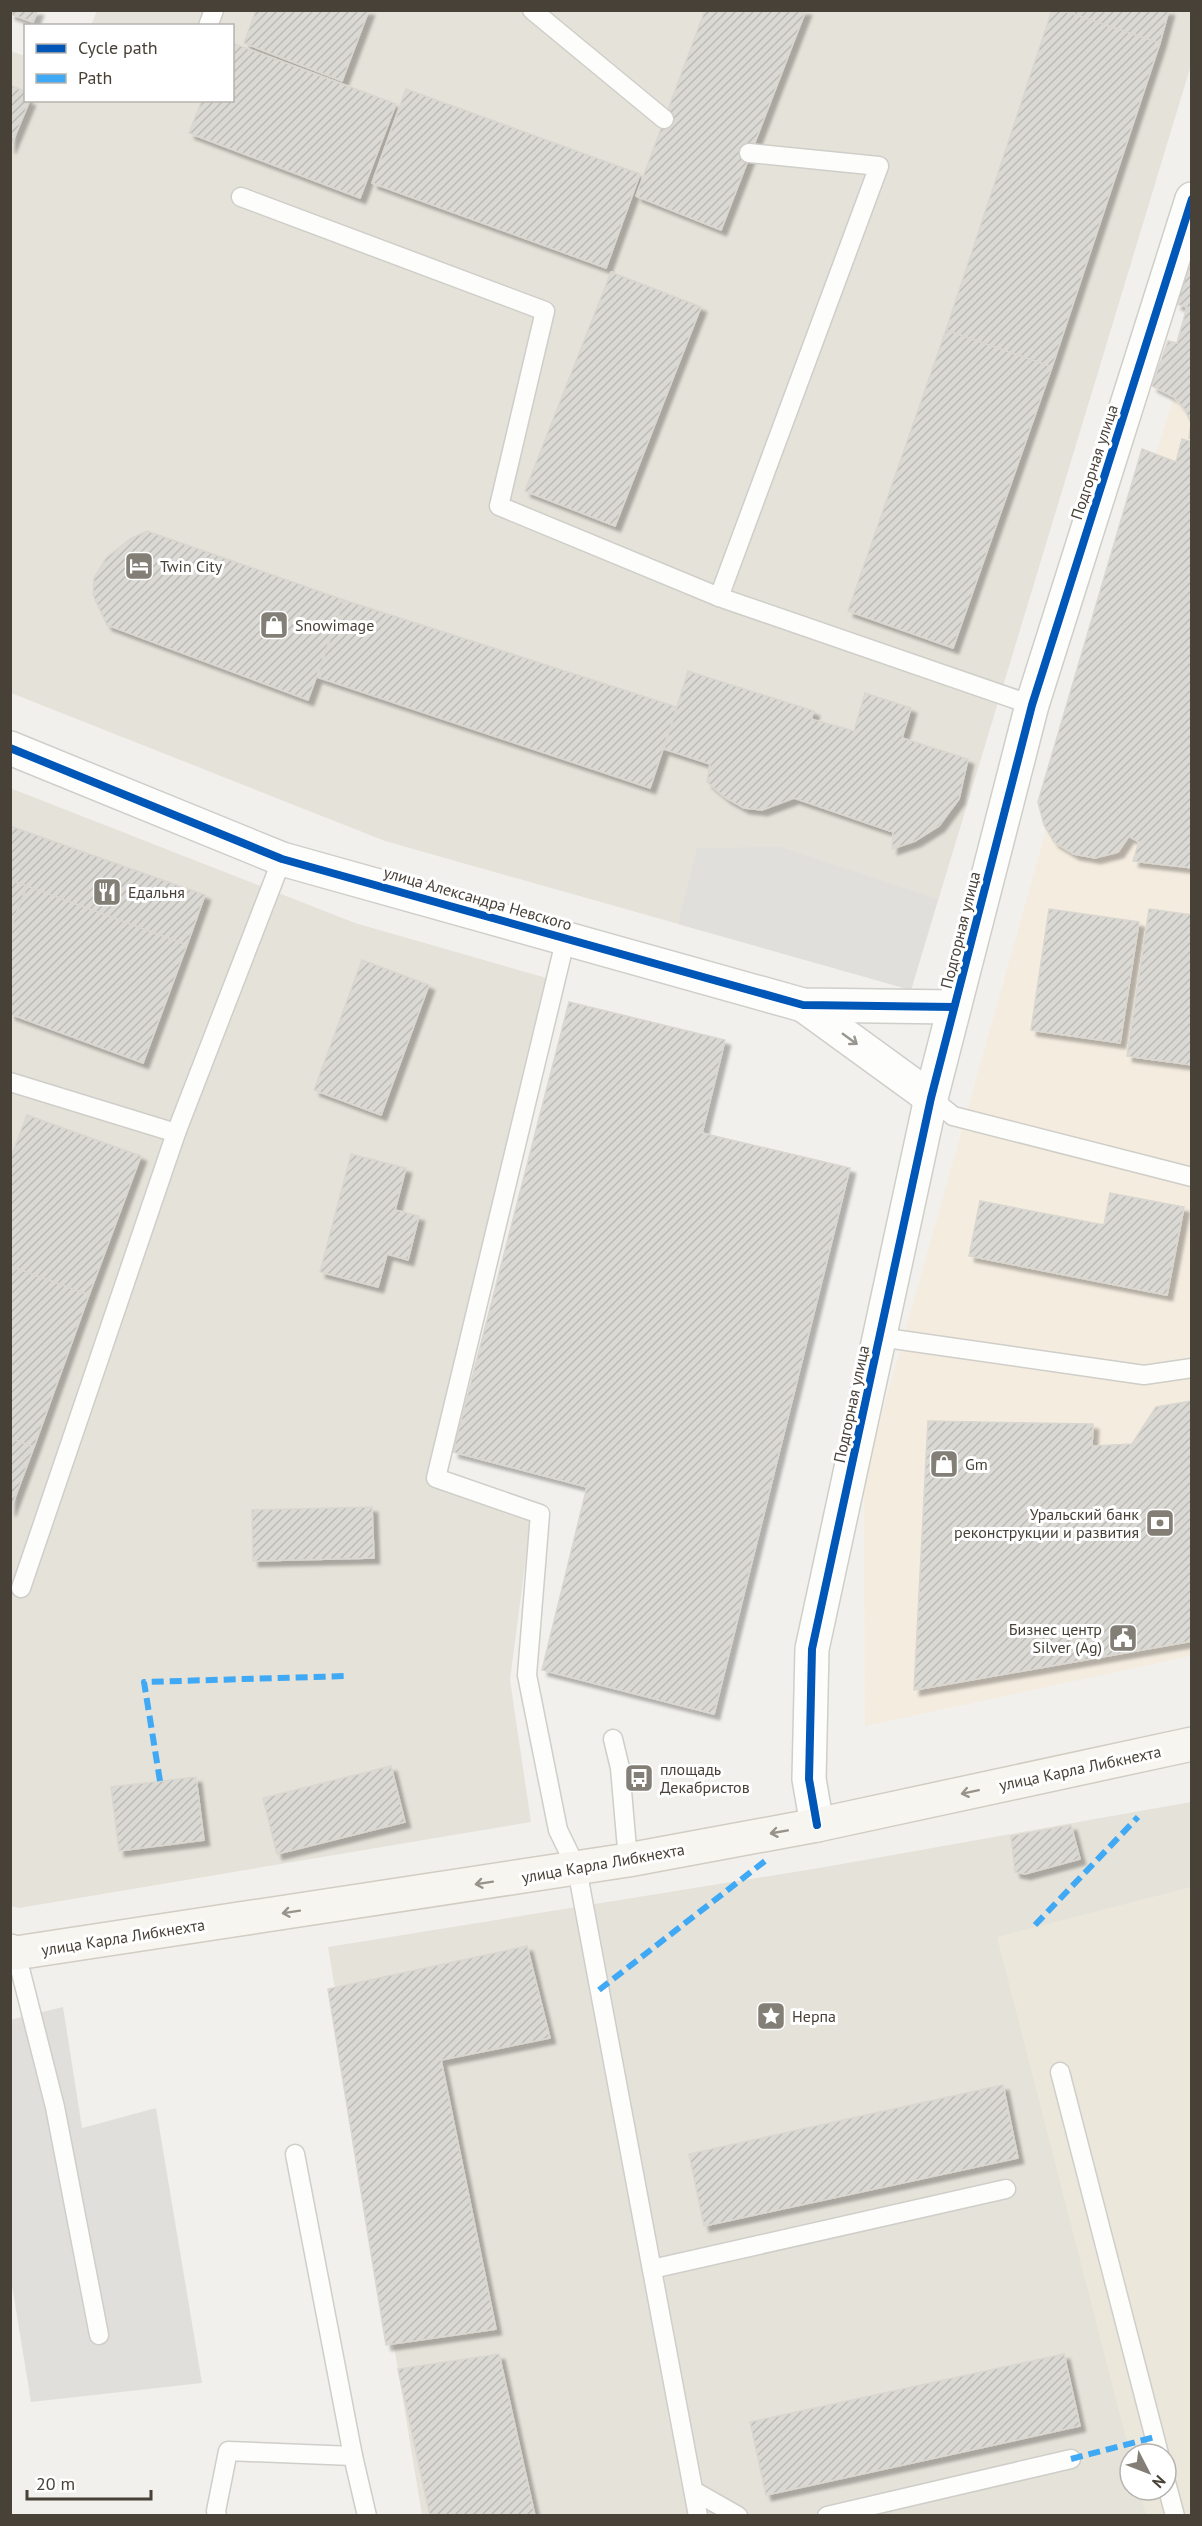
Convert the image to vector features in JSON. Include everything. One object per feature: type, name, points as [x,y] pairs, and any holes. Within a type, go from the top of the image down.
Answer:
[{"type":"main road","name":"улица Карла Либкнехта","points":[[13,1952],[628,1860],[817,1825],[1191,1744]]},
{"type":"street","name":"Подгорная улица","points":[[817,1825],[809,1779],[812,1649],[931,1098],[1032,705],[1191,198]]},
{"type":"street","name":"улица Александра Невского","points":[[10,748],[282,859],[803,1005],[954,1007]]},
{"type":"street","points":[[803,1005],[931,1098]]},
{"type":"lane","points":[[532,10],[664,119]]},
{"type":"lane","points":[[719,597],[879,166],[749,153]]},
{"type":"lane","points":[[241,197],[545,311],[499,506],[719,597],[1032,705]]},
{"type":"lane","points":[[21,1588],[176,1133],[282,859]]},
{"type":"lane","points":[[566,937],[436,1478],[540,1514],[527,1675],[558,1830],[577,1869],[698,2516]]},
{"type":"lane","points":[[10,1082],[176,1133]]},
{"type":"lane","points":[[931,1098],[953,1116],[1191,1177]]},
{"type":"lane","points":[[879,1337],[1144,1375],[1191,1368]]},
{"type":"lane","points":[[613,1739],[620,1768],[628,1860]]},
{"type":"lane","points":[[13,1952],[55,2107],[99,2336]]},
{"type":"lane","points":[[1060,2072],[1156,2442]]},
{"type":"lane","points":[[295,2154],[352,2456],[367,2516]]},
{"type":"lane","points":[[652,2269],[1006,2189]]},
{"type":"lane","points":[[217,2516],[216,2511],[228,2451],[352,2456]]},
{"type":"lane","points":[[827,2516],[1071,2459]]},
{"type":"lane","points":[[694,2491],[738,2516]]},
{"type":"shaded area","points":[[97,11],[1191,11],[1191,65],[911,990],[385,841],[11,693],[10,51],[24,56],[24,102],[234,102],[234,24],[91,24]]},
{"type":"shaded area","points":[[1191,343],[1191,1656],[865,1726],[864,1478],[1040,852],[1073,717]]},
{"type":"shaded area","points":[[10,788],[355,923],[550,979],[436,1477],[531,1519],[510,1680],[531,1822],[19,1908],[11,1906]]},
{"type":"shaded area","points":[[781,847],[938,899],[911,990],[678,924],[697,848]]},
{"type":"shaded area","points":[[1191,1802],[1191,2515],[422,2515],[328,1947],[825,1867]]},
{"type":"shaded area","points":[[1191,1887],[1191,2515],[1146,2515],[1142,2502],[1178,2502],[1178,2442],[1127,2442],[997,1937]]},
{"type":"shaded area","points":[[63,2007],[82,2128],[156,2108],[202,2383],[31,2402],[11,2279],[10,2020]]},
{"type":"building","points":[[10,10],[38,10],[33,22],[10,14]]},
{"type":"building","points":[[256,10],[369,10],[342,81],[244,43]]},
{"type":"building","points":[[705,10],[806,10],[721,230],[636,196]]},
{"type":"building","points":[[1052,10],[1061,10],[1160,43],[1052,367],[946,330]]},
{"type":"building","points":[[1061,10],[1169,10],[1160,43]]},
{"type":"building","points":[[234,44],[396,104],[360,198],[189,133],[201,102],[234,102]]},
{"type":"building","points":[[10,85],[24,91],[24,102],[29,102],[10,148]]},
{"type":"building","points":[[406,89],[640,174],[606,268],[372,183]]},
{"type":"building","points":[[1192,259],[1192,438],[1189,438],[1191,423],[1185,410],[1174,397],[1152,386],[1168,341],[1177,343],[1187,307],[1176,304]]},
{"type":"building","points":[[611,272],[701,307],[615,526],[525,491]]},
{"type":"building","points":[[946,330],[1052,367],[953,648],[848,611]]},
{"type":"building","points":[[1182,439],[1192,442],[1192,868],[1133,861],[1139,842],[1129,836],[1118,852],[1095,858],[1074,854],[1054,842],[1044,825],[1038,802],[1142,449],[1176,462]]},
{"type":"building","points":[[147,531],[344,600],[308,700],[107,625],[93,595],[94,578],[106,558],[130,539]]},
{"type":"building","points":[[344,600],[677,707],[650,788],[317,677]]},
{"type":"building","points":[[688,671],[814,711],[811,719],[854,731],[865,693],[911,708],[902,738],[968,759],[959,799],[939,826],[915,841],[892,849],[893,832],[794,798],[762,810],[744,808],[726,798],[707,782],[710,764],[664,749]]},
{"type":"building","points":[[10,826],[205,895],[187,945],[10,880]]},
{"type":"building","points":[[10,880],[27,886],[10,930]]},
{"type":"building","points":[[27,886],[187,945],[143,1063],[10,1014],[10,930]]},
{"type":"building","points":[[1049,909],[1139,922],[1120,1043],[1031,1030]]},
{"type":"building","points":[[1149,909],[1192,915],[1192,1065],[1127,1056]]},
{"type":"building","points":[[362,960],[429,985],[381,1115],[314,1090]]},
{"type":"building","points":[[569,1002],[725,1040],[702,1133],[850,1168],[714,1714],[542,1670],[587,1487],[453,1452]]},
{"type":"building","points":[[27,1115],[141,1156],[89,1295],[10,1266],[10,1159]]},
{"type":"building","points":[[351,1154],[406,1168],[395,1210],[419,1216],[408,1260],[387,1254],[378,1287],[320,1272]]},
{"type":"building","points":[[1110,1193],[1184,1207],[1167,1295],[969,1256],[980,1201],[1104,1225]]},
{"type":"building","points":[[10,1266],[89,1295],[34,1447],[10,1438]]},
{"type":"building","points":[[1192,1401],[1192,1641],[914,1690],[928,1421],[1093,1424],[1092,1446],[1132,1444],[1156,1407]]},
{"type":"building","points":[[10,1438],[34,1447],[10,1511]]},
{"type":"building","points":[[372,1507],[374,1558],[253,1561],[252,1510]]},
{"type":"building","points":[[391,1766],[405,1822],[277,1854],[263,1798]]},
{"type":"building","points":[[196,1777],[204,1840],[119,1851],[111,1787]]},
{"type":"building","points":[[1071,1825],[1080,1859],[1025,1874],[1015,1872],[1011,1836]]},
{"type":"building","points":[[527,1946],[550,2038],[441,2060],[496,2329],[386,2345],[328,1989]]},
{"type":"building","points":[[1003,2085],[1018,2158],[704,2226],[689,2154]]},
{"type":"building","points":[[499,2354],[535,2516],[430,2516],[398,2369]]},
{"type":"building","points":[[1064,2354],[1080,2426],[766,2495],[750,2422]]},
{"type":"marked path","points":[[160,1781],[144,1682],[347,1676]]},
{"type":"marked path","points":[[1035,1925],[1138,1817]]},
{"type":"marked path","points":[[599,1990],[765,1861]]},
{"type":"marked path","points":[[1071,2459],[1155,2437]]},
{"type":"cycle path","points":[[817,1825],[809,1779],[812,1649],[931,1098],[1032,705],[1192,199]]},
{"type":"cycle path","points":[[10,748],[282,859],[803,1005],[954,1007]]},
{"type":"place","name":"Twin Сity","points":[[139,566]]},
{"type":"place","name":"Snowimage","points":[[274,625]]},
{"type":"place","name":"Едальня","points":[[107,892]]},
{"type":"place","name":"Gm","points":[[944,1464]]},
{"type":"place","name":"Уральский банк реконструкции и развития","points":[[1160,1523]]},
{"type":"place","name":"Бизнес центр Silver (Ag)","points":[[1123,1638]]},
{"type":"place","name":"площадь Декабристов","points":[[639,1778]]},
{"type":"place","name":"Нерпа","points":[[771,2016]]}]
